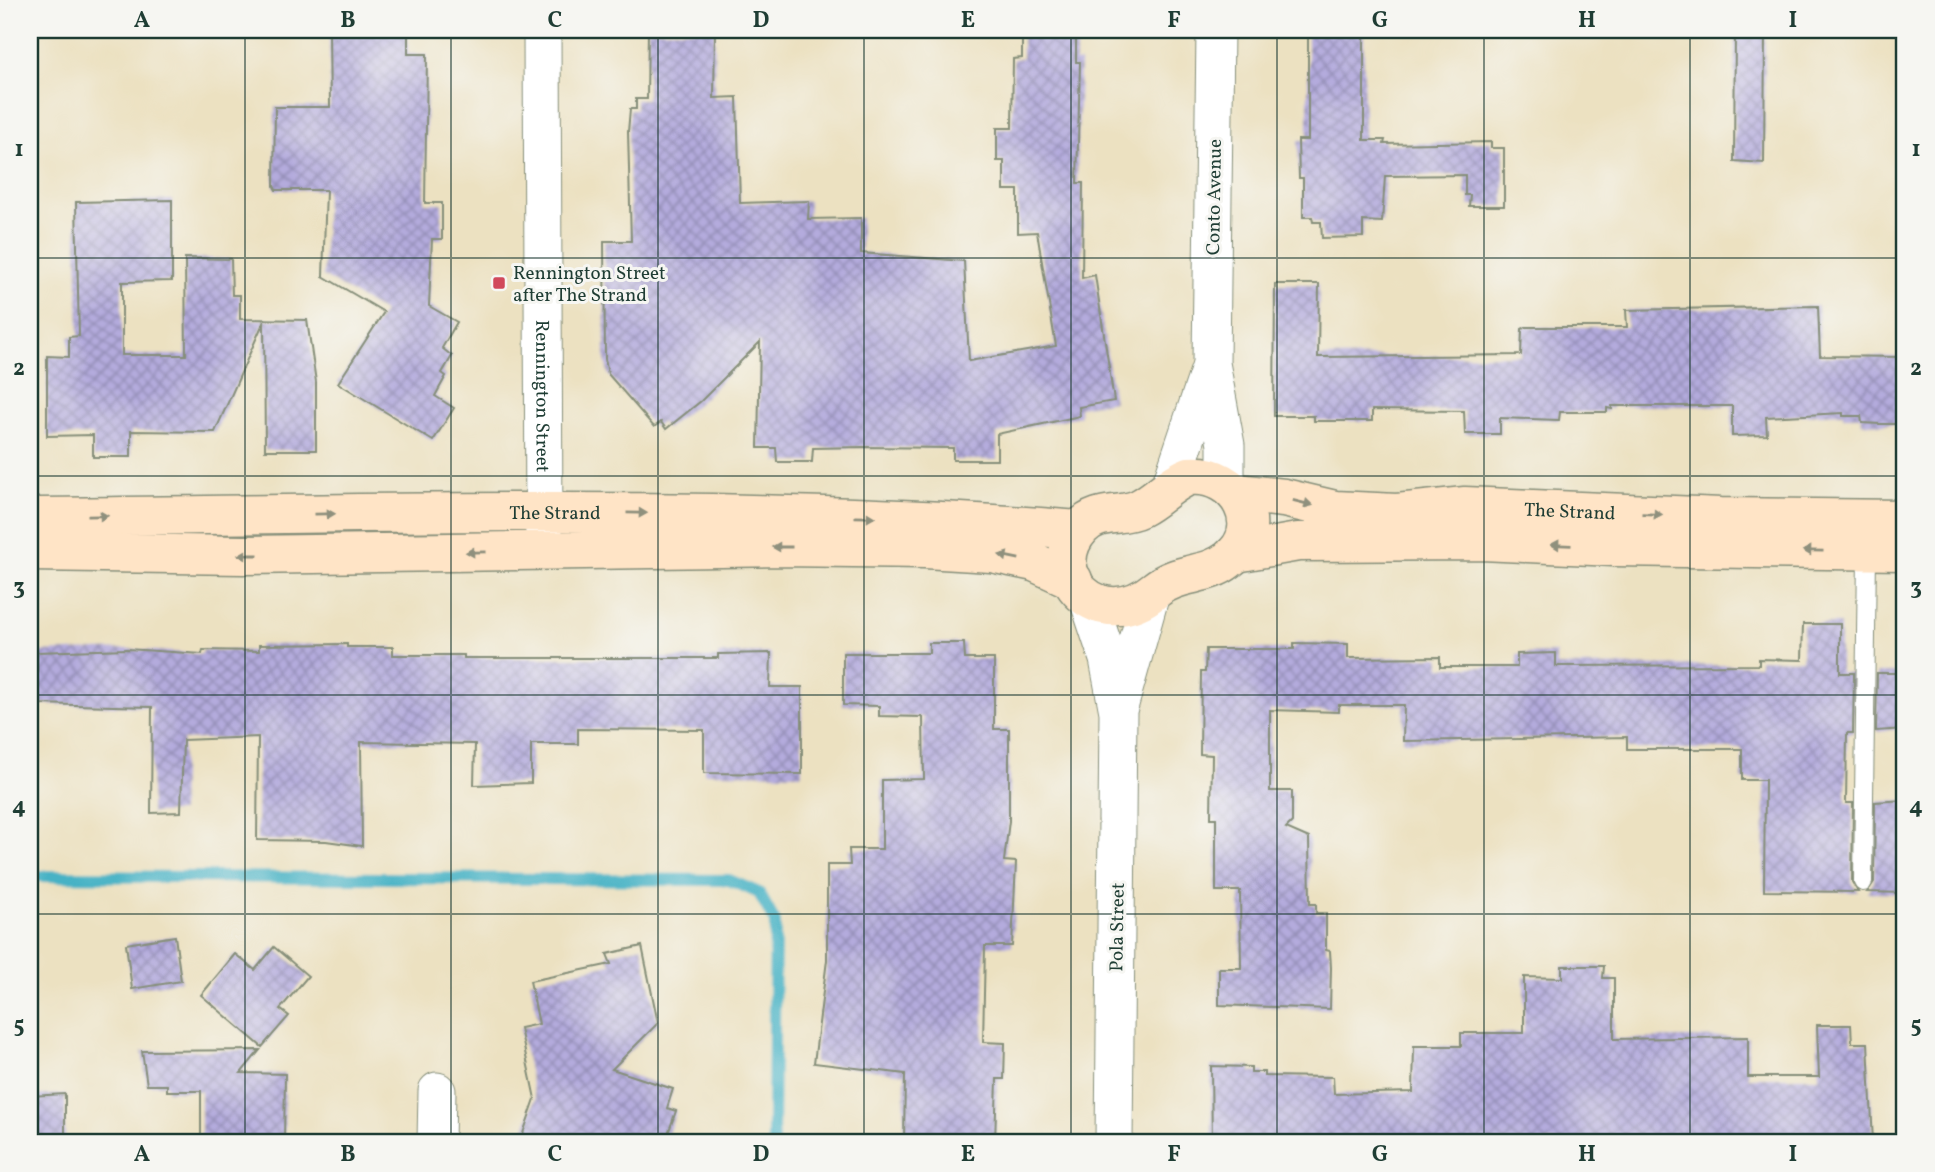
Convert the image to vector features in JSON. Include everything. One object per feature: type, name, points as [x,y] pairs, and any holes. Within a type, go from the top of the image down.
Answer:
[{"type":"street","name":"Rennington Street","points":[[542,30],[544,550]]},
{"type":"street","name":"Conto Avenue","points":[[1215,30],[1211,363],[1231,488]]},
{"type":"street","name":"Conto Avenue","points":[[1171,484],[1211,363]]},
{"type":"street","name":"The Strand","points":[[1171,484],[1198,475],[1231,488],[1335,510],[1397,513],[1465,506],[1708,516],[1905,519]]},
{"type":"street","points":[[1080,589],[1069,556],[1079,530],[1104,514],[1142,507],[1171,484]]},
{"type":"street","points":[[1231,488],[1244,507],[1247,526],[1237,553]]},
{"type":"street","name":"The Strand","points":[[30,517],[545,512],[923,517],[1079,530]]},
{"type":"street","name":"The Strand","points":[[30,552],[244,555],[544,550],[926,549],[991,553],[1034,562],[1105,607],[1125,607],[1180,575],[1221,565],[1237,553],[1298,542],[1482,541],[1905,551]]},
{"type":"street","name":"Pola Street","points":[[1080,589],[1108,659],[1118,712],[1114,1142]]},
{"type":"street","name":"Pola Street","points":[[1118,712],[1151,594]]},
{"type":"street","points":[[436,1142],[437,1091]]},
{"type":"lane","points":[[1863,882],[1867,552]]},
{"type":"building","points":[[329,30],[408,30],[408,54],[427,54],[425,203],[442,203],[442,239],[432,239],[429,306],[457,322],[442,348],[452,356],[442,373],[446,376],[435,396],[454,408],[433,441],[338,383],[384,312],[323,276],[326,190],[276,190],[274,186],[275,107],[330,107]]},
{"type":"building","points":[[648,30],[715,30],[714,98],[737,97],[740,203],[809,201],[808,219],[861,218],[861,253],[964,261],[969,361],[1056,346],[1037,232],[1018,233],[1018,190],[1004,190],[1004,161],[997,161],[997,128],[1012,128],[1013,59],[1022,58],[1022,30],[1076,30],[1076,62],[1080,62],[1077,183],[1083,183],[1082,278],[1095,275],[1114,401],[1079,407],[1080,416],[997,434],[997,460],[953,460],[953,448],[863,447],[813,448],[812,462],[777,462],[776,448],[758,448],[760,342],[701,401],[666,429],[661,422],[654,427],[608,374],[605,359],[604,241],[631,241],[628,132],[630,109],[636,109],[636,99],[647,99]]},
{"type":"building","points":[[1308,30],[1364,30],[1364,140],[1385,140],[1384,144],[1491,142],[1491,148],[1504,148],[1504,206],[1469,206],[1470,195],[1465,195],[1465,175],[1385,176],[1382,222],[1363,221],[1363,237],[1322,238],[1321,222],[1313,222],[1312,217],[1303,217],[1303,178],[1299,178],[1298,140],[1308,140]]},
{"type":"building","points":[[1735,30],[1765,30],[1764,163],[1734,161]]},
{"type":"building","points":[[172,200],[172,281],[122,282],[122,355],[186,355],[185,258],[231,259],[232,295],[240,295],[240,319],[307,320],[316,382],[316,450],[265,450],[264,321],[215,432],[131,431],[131,457],[93,457],[93,435],[47,436],[47,356],[69,357],[69,337],[79,336],[76,202]]},
{"type":"building","points":[[1275,284],[1319,284],[1318,357],[1521,355],[1522,329],[1526,327],[1627,327],[1626,310],[1818,306],[1820,356],[1905,357],[1905,417],[1896,417],[1896,424],[1880,424],[1862,423],[1861,416],[1843,416],[1843,413],[1766,417],[1767,435],[1732,436],[1732,406],[1612,406],[1612,409],[1607,408],[1607,412],[1560,412],[1559,420],[1500,418],[1500,434],[1465,434],[1464,411],[1372,410],[1372,421],[1314,421],[1314,416],[1274,416]]},
{"type":"building","points":[[1803,624],[1840,624],[1840,673],[1854,673],[1853,733],[1847,733],[1846,803],[1853,803],[1852,882],[1858,892],[1764,891],[1765,780],[1742,780],[1742,749],[1627,749],[1627,737],[1403,741],[1404,705],[1339,705],[1339,712],[1270,710],[1270,791],[1292,791],[1292,822],[1286,828],[1309,838],[1310,904],[1316,904],[1316,913],[1326,913],[1326,950],[1330,951],[1331,968],[1330,1009],[1219,1005],[1219,968],[1241,968],[1240,891],[1216,891],[1216,818],[1211,818],[1212,755],[1200,754],[1201,672],[1205,672],[1206,649],[1294,649],[1294,643],[1348,644],[1348,658],[1440,657],[1440,667],[1517,667],[1517,654],[1556,653],[1556,666],[1759,665],[1759,659],[1802,660]]},
{"type":"building","points":[[929,643],[964,643],[965,659],[994,659],[994,729],[1009,729],[1009,821],[1004,861],[1016,862],[1012,946],[985,946],[983,1042],[1005,1043],[1004,1079],[997,1079],[995,1142],[904,1142],[905,1074],[814,1063],[827,960],[827,865],[850,865],[849,849],[882,849],[882,780],[924,779],[923,717],[879,716],[879,706],[843,705],[843,653],[929,653]]},
{"type":"building","points":[[347,644],[347,647],[393,647],[393,655],[464,655],[464,658],[718,658],[718,654],[771,653],[770,687],[802,687],[802,774],[704,773],[704,730],[578,729],[578,744],[531,744],[531,783],[474,785],[475,744],[361,742],[362,846],[326,841],[257,840],[258,737],[183,740],[181,812],[151,813],[152,707],[37,704],[37,652],[127,649],[202,654],[203,650],[259,651],[259,645]]},
{"type":"building","points":[[1877,673],[1905,673],[1905,729],[1876,731]]},
{"type":"building","points":[[1905,800],[1905,893],[1867,892],[1874,882],[1875,802]]},
{"type":"building","points":[[175,936],[181,981],[132,989],[126,944]]},
{"type":"building","points":[[642,946],[658,1023],[612,1069],[673,1089],[667,1108],[676,1111],[665,1142],[520,1142],[535,1099],[520,1028],[539,1024],[530,981],[611,964],[607,954]]},
{"type":"building","points":[[274,947],[308,976],[280,1009],[289,1016],[262,1047],[201,995],[235,954],[255,970]]},
{"type":"building","points":[[1562,966],[1604,966],[1603,978],[1614,978],[1614,1039],[1748,1037],[1748,1077],[1819,1077],[1817,1025],[1851,1025],[1852,1043],[1868,1043],[1873,1142],[1212,1142],[1211,1066],[1251,1067],[1251,1072],[1264,1072],[1264,1076],[1333,1077],[1334,1094],[1413,1092],[1414,1046],[1461,1046],[1461,1033],[1524,1033],[1524,977],[1562,978]]},
{"type":"building","points":[[260,1050],[241,1073],[285,1074],[284,1142],[201,1142],[201,1091],[167,1091],[167,1085],[147,1085],[142,1051]]},
{"type":"building","points":[[65,1094],[65,1142],[30,1142],[30,1096]]},
{"type":"waterway","points":[[30,876],[729,880],[759,893],[775,922],[773,1142]]},
{"type":"place","name":"Rennington Street after The Strand","points":[[499,283]]}]
